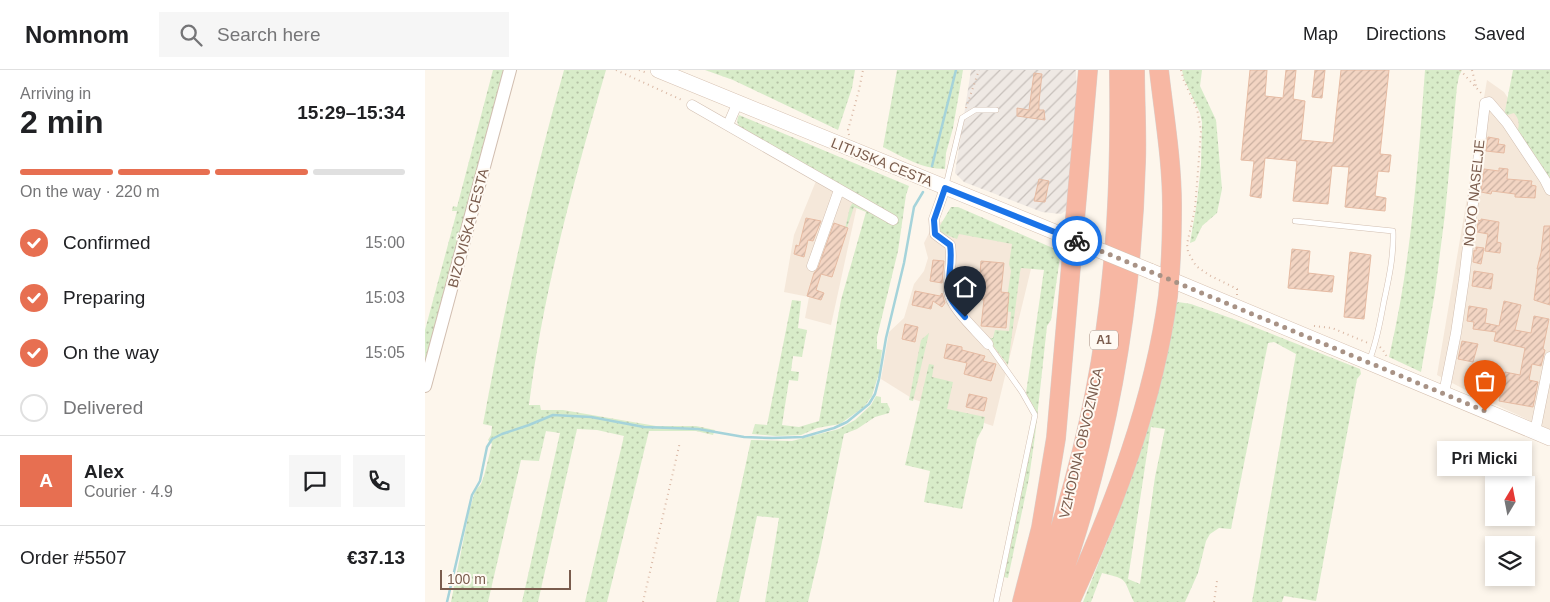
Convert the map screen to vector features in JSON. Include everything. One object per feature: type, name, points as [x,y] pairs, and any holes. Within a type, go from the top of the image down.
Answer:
[{"type":"highway","points":[[1022,602],[1041,528],[1056,438],[1088,70]]},
{"type":"highway","name":"VZHODNA OBVOZNICA","points":[[1035,602],[1059,534],[1072,489],[1088,426],[1102,352],[1116,231],[1120,161],[1119,70]]},
{"type":"highway","name":"VZHODNA OBVOZNICA","points":[[1053,602],[1075,539],[1090,485],[1107,412],[1119,347],[1129,264],[1135,179],[1135,70]]},
{"type":"highway","points":[[1070,602],[1116,490],[1146,400],[1159,348],[1169,279],[1172,232],[1171,172],[1159,70]]},
{"type":"main road","name":"LITIJSKA CESTA","points":[[658,70],[1150,271],[1550,438]]},
{"type":"street","name":"BIZOVIŠKA CESTA","points":[[425,386],[510,70]]},
{"type":"street","points":[[728,125],[738,102]]},
{"type":"street","points":[[1489,102],[1507,123],[1550,190]]},
{"type":"street","name":"NOVO NASELJE","points":[[1444,393],[1456,333],[1471,225],[1481,122],[1485,103],[1489,102]]},
{"type":"street","points":[[692,105],[893,220]]},
{"type":"street","points":[[945,188],[934,220],[935,234],[950,245],[949,293],[953,303],[988,344]]},
{"type":"street","points":[[812,266],[839,190]]},
{"type":"street","points":[[1535,432],[1550,357]]},
{"type":"lane","points":[[945,188],[962,118],[975,110],[996,110]]},
{"type":"lane","points":[[1295,222],[1393,231],[1389,275],[1377,340],[1369,362]]},
{"type":"lane","points":[[988,344],[1022,392],[1035,415],[996,602]]},
{"type":"path","points":[[616,70],[692,105]]},
{"type":"path","points":[[859,152],[847,130],[863,70]]},
{"type":"path","points":[[962,118],[979,70]]},
{"type":"path","points":[[1181,70],[1197,109],[1201,131],[1195,209],[1187,244],[1188,252],[1196,266],[1237,289],[1237,295]]},
{"type":"path","points":[[1460,70],[1489,102]]},
{"type":"path","points":[[1472,70],[1477,88]]},
{"type":"path","points":[[1308,326],[1332,328],[1369,344]]},
{"type":"path","points":[[643,602],[680,442]]},
{"type":"path","points":[[1214,602],[1217,581]]},
{"type":"shaded area","points":[[971,70],[1076,70],[1077,95],[1067,210],[1061,214],[1042,212],[964,182],[955,173]]},
{"type":"shaded area","points":[[1487,80],[1504,92],[1550,163],[1550,430],[1437,375]]},
{"type":"shaded area","points":[[816,181],[857,206],[831,325],[805,318],[809,297],[784,292],[794,235]]},
{"type":"shaded area","points":[[962,210],[1037,244],[993,426],[913,399],[881,379],[889,332],[904,318],[914,284],[924,271],[928,258],[924,243],[932,227]]},
{"type":"green space","points":[[493,70],[504,70],[425,371],[425,330],[457,211],[452,211],[453,206],[457,207]]},
{"type":"green space","points":[[564,70],[606,70],[582,153],[551,278],[542,320],[529,405],[540,405],[541,410],[563,410],[656,426],[696,426],[715,430],[713,435],[696,431],[649,431],[607,602],[585,602],[624,436],[597,430],[577,429],[538,602],[522,602],[560,433],[546,431],[539,461],[521,460],[488,602],[451,602],[469,512],[475,491],[481,484],[484,476],[492,444],[488,440],[491,435],[492,426],[483,424],[500,335],[530,202]]},
{"type":"green space","points":[[705,70],[855,70],[852,88],[838,130],[733,80]]},
{"type":"green space","points":[[897,70],[963,70],[953,128],[946,153],[945,169],[921,165],[883,147]]},
{"type":"green space","points":[[1182,70],[1202,70],[1200,86],[1216,120],[1222,189],[1217,213],[1202,226],[1195,241],[1190,243],[1201,165],[1202,122]]},
{"type":"green space","points":[[1425,70],[1462,70],[1457,86],[1445,214],[1435,292],[1421,372],[1389,357],[1397,322],[1408,250]]},
{"type":"green space","points":[[1513,70],[1550,70],[1550,184],[1516,136],[1519,124],[1514,113],[1504,116]]},
{"type":"green space","points":[[739,115],[909,186],[898,251],[877,337],[877,349],[882,350],[879,373],[872,396],[864,407],[840,424],[817,428],[801,435],[776,436],[752,434],[755,424],[767,425],[792,300],[801,301],[798,328],[807,330],[802,357],[793,356],[791,371],[799,372],[798,381],[789,380],[782,425],[799,427],[819,421],[841,300],[866,212],[854,207],[842,242],[850,207],[854,201],[895,225],[897,218],[741,128],[737,122]]},
{"type":"green space","points":[[951,207],[958,207],[1055,249],[1060,257],[1051,320],[1047,326],[1029,478],[1008,578],[1004,577],[1017,515],[1033,413],[1026,393],[1044,270],[1021,268],[1008,365],[988,339],[993,338],[995,330],[1009,331],[1011,312],[1005,311],[1011,271],[1009,264],[1012,244],[959,234],[957,239],[939,232],[938,229]]},
{"type":"green space","points":[[1178,302],[1191,304],[1360,369],[1361,374],[1357,379],[1316,601],[1284,596],[1282,602],[1252,602],[1296,354],[1274,342],[1268,343],[1231,529],[1219,528],[1210,534],[1206,541],[1198,573],[1185,602],[1134,602],[1124,581],[1102,573],[1091,602],[1083,602],[1119,512],[1135,464],[1175,305]],"holes":[[[1151,427],[1165,429],[1155,477],[1140,584],[1128,579]]]},
{"type":"green space","points":[[929,333],[913,401],[909,400],[921,340]]},
{"type":"green space","points":[[929,364],[934,365],[932,377],[953,382],[947,409],[985,417],[983,428],[977,439],[962,509],[924,502],[930,471],[905,465]]},
{"type":"green space","points":[[876,396],[881,397],[881,403],[887,403],[890,409],[889,413],[875,417],[857,429],[844,434],[808,602],[765,602],[779,518],[757,516],[739,602],[716,602],[751,440],[792,441],[839,429],[855,420],[871,405]]},
{"type":"building","points":[[1250,70],[1267,70],[1265,96],[1283,98],[1286,70],[1296,70],[1293,99],[1305,101],[1301,140],[1333,143],[1341,70],[1389,70],[1380,154],[1391,155],[1389,172],[1378,171],[1375,196],[1386,198],[1385,211],[1345,207],[1349,167],[1332,166],[1328,204],[1293,201],[1297,161],[1265,158],[1261,198],[1250,196],[1254,161],[1241,160]]},
{"type":"building","points":[[1315,70],[1325,70],[1322,98],[1312,97]]},
{"type":"building","points":[[1034,73],[1042,74],[1039,110],[1044,110],[1045,120],[1017,116],[1017,108],[1029,110]]},
{"type":"building","points":[[1488,137],[1499,139],[1498,144],[1505,145],[1504,153],[1486,151]]},
{"type":"building","points":[[1499,168],[1508,169],[1507,179],[1532,181],[1531,185],[1536,186],[1535,198],[1515,197],[1515,194],[1492,191],[1491,194],[1481,192],[1484,169],[1499,171]]},
{"type":"building","points":[[1039,179],[1049,181],[1045,202],[1034,201]]},
{"type":"building","points":[[806,218],[821,221],[813,241],[808,240],[804,257],[794,254],[796,245],[799,246]]},
{"type":"building","points":[[1481,219],[1499,222],[1497,242],[1501,243],[1500,253],[1485,251],[1488,234],[1477,232],[1478,220],[1481,221]]},
{"type":"building","points":[[834,223],[848,228],[832,277],[821,274],[816,290],[824,293],[821,300],[807,296]]},
{"type":"building","points":[[1544,226],[1550,226],[1550,305],[1534,300]]},
{"type":"building","points":[[1476,247],[1484,248],[1481,264],[1473,262]]},
{"type":"building","points":[[1292,249],[1310,251],[1308,273],[1334,276],[1332,292],[1288,288]]},
{"type":"building","points":[[1350,252],[1371,255],[1364,319],[1344,317]]},
{"type":"building","points":[[933,260],[944,261],[942,283],[930,281]]},
{"type":"building","points":[[981,261],[1004,263],[1001,292],[1009,293],[1006,328],[981,326],[984,300],[957,296],[957,271],[980,274]]},
{"type":"building","points":[[1474,271],[1493,274],[1491,289],[1472,286]]},
{"type":"building","points":[[915,291],[940,296],[942,293],[945,303],[942,307],[933,301],[931,309],[912,305]]},
{"type":"building","points":[[1504,301],[1521,305],[1515,330],[1531,333],[1534,316],[1549,319],[1541,366],[1532,364],[1529,380],[1538,382],[1533,407],[1499,401],[1505,372],[1520,375],[1525,348],[1494,341],[1496,332],[1473,329],[1474,322],[1467,321],[1469,306],[1487,309],[1485,323],[1499,326]]},
{"type":"building","points":[[905,324],[918,327],[915,342],[902,339]]},
{"type":"building","points":[[1462,341],[1478,344],[1473,362],[1458,359]]},
{"type":"building","points":[[947,344],[962,347],[962,350],[985,356],[983,361],[996,364],[991,381],[964,374],[967,363],[944,358]]},
{"type":"building","points":[[969,394],[987,398],[984,411],[966,407]]},
{"type":"waterway","points":[[932,166],[956,70]]},
{"type":"waterway","points":[[447,602],[472,495],[480,481],[487,447],[492,439],[502,434],[553,415],[591,417],[644,427],[698,429],[744,437],[803,437],[847,422],[869,404],[875,394],[879,379],[914,207],[923,192]]},
{"type":"way so far","points":[[1077,241],[1485,411]]},
{"type":"place","name":"Pri Micki","points":[[1485,411]]},
{"type":"route","points":[[965,317],[953,303],[949,293],[952,256],[950,245],[935,234],[934,220],[945,188],[1077,241]]}]
